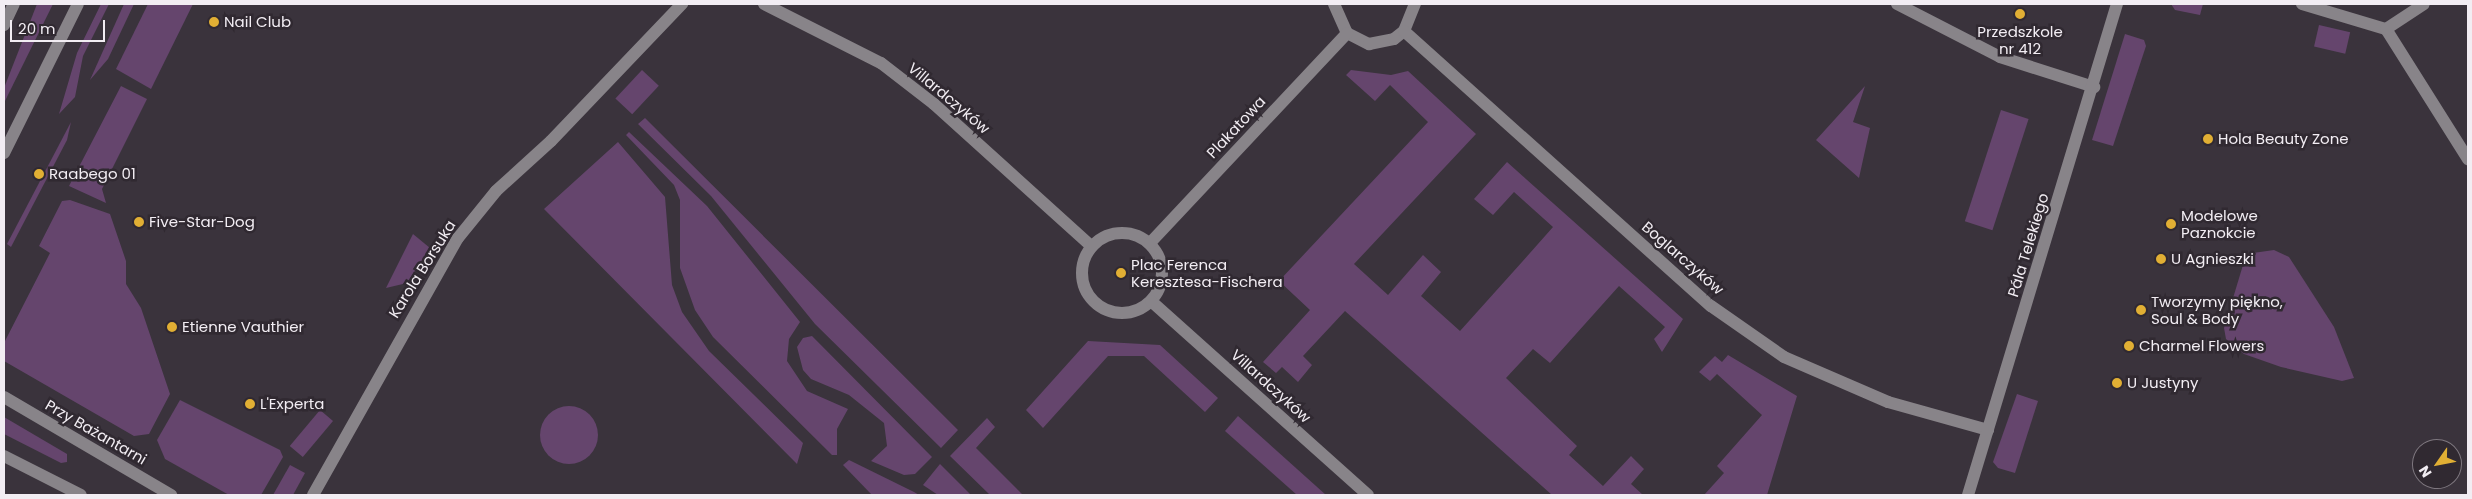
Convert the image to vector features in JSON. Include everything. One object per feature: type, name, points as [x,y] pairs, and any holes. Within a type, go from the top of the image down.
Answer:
[{"type":"street","points":[[4,25],[14,4]]},
{"type":"street","points":[[4,154],[78,4]]},
{"type":"street","name":"Karola Borsuka","points":[[313,495],[458,238],[496,192],[551,142],[682,4]]},
{"type":"street","name":"Villardczyków","points":[[764,4],[881,63],[934,104],[1092,246]]},
{"type":"street","points":[[1334,4],[1347,34],[1369,44],[1388,41],[1404,32],[1415,4]]},
{"type":"street","points":[[1897,4],[2000,57],[2094,87]]},
{"type":"street","name":"Pála Telekiego","points":[[1968,495],[2094,87],[2117,4]]},
{"type":"street","points":[[2302,4],[2386,29],[2468,159]]},
{"type":"street","points":[[2386,29],[2424,4]]},
{"type":"street","name":"Boglarczyków","points":[[1404,32],[1712,306],[1776,352],[1869,395],[1988,430]]},
{"type":"street","name":"Plakatowa","points":[[1150,243],[1347,34]]},
{"type":"street","points":[[1115,232],[1128,232],[1150,243],[1158,253],[1162,278],[1151,301],[1129,313],[1116,313],[1095,303],[1082,279],[1082,266],[1092,246],[1115,232]]},
{"type":"street","name":"Villardczyków","points":[[1151,301],[1368,495]]},
{"type":"street","name":"Przy Bażantarni","points":[[4,397],[171,495]]},
{"type":"street","points":[[4,456],[81,495]]},
{"type":"shaded area","points":[[37,4],[53,4],[4,103],[4,88]]},
{"type":"shaded area","points":[[101,4],[109,4],[83,56],[75,97],[59,114],[77,53]]},
{"type":"shaded area","points":[[124,4],[134,4],[108,59],[90,80]]},
{"type":"shaded area","points":[[148,4],[193,4],[151,89],[116,69]]},
{"type":"shaded area","points":[[2171,4],[2203,4],[2200,15],[2175,10]]},
{"type":"shaded area","points":[[2319,25],[2350,32],[2345,54],[2314,46]]},
{"type":"shaded area","points":[[2125,34],[2144,40],[2146,46],[2113,146],[2092,140]]},
{"type":"shaded area","points":[[642,70],[659,86],[632,114],[615,99]]},
{"type":"shaded area","points":[[1351,70],[1391,75],[1408,71],[1476,134],[1354,264],[1388,295],[1423,255],[1441,272],[1421,296],[1460,331],[1522,262],[1553,227],[1514,192],[1493,215],[1474,199],[1507,162],[1683,319],[1662,352],[1654,339],[1665,327],[1619,286],[1550,363],[1533,349],[1506,378],[1577,446],[1569,455],[1603,486],[1631,456],[1644,469],[1631,484],[1643,495],[1552,495],[1345,311],[1303,356],[1312,365],[1298,382],[1282,367],[1276,373],[1263,362],[1310,310],[1279,281],[1428,122],[1390,85],[1375,101],[1346,75]]},
{"type":"shaded area","points":[[121,86],[147,99],[102,189],[106,203],[69,186]]},
{"type":"shaded area","points":[[1865,86],[1853,122],[1870,128],[1859,178],[1816,140]]},
{"type":"shaded area","points":[[2001,110],[2029,119],[1992,230],[1965,221]]},
{"type":"shaded area","points":[[645,118],[958,430],[941,448],[815,324],[711,196],[638,124]]},
{"type":"shaded area","points":[[71,122],[67,140],[11,247],[7,244]]},
{"type":"shaded area","points":[[629,132],[707,206],[800,322],[789,339],[787,361],[807,391],[848,409],[837,429],[837,455],[832,455],[713,337],[695,310],[680,268],[680,200],[674,185],[626,135]]},
{"type":"shaded area","points":[[618,142],[665,197],[672,285],[682,312],[709,351],[803,443],[797,464],[544,209]]},
{"type":"shaded area","points":[[70,200],[110,214],[126,261],[126,284],[141,308],[170,394],[149,434],[134,436],[4,361],[4,343],[50,253],[39,246],[62,201]]},
{"type":"shaded area","points":[[413,234],[430,248],[407,283],[386,288]]},
{"type":"shaded area","points":[[2274,250],[2289,257],[2334,327],[2354,378],[2342,381],[2281,367],[2244,354],[2226,339],[2224,328],[2243,265],[2253,253]]},
{"type":"shaded area","points":[[812,336],[932,457],[915,474],[904,475],[871,461],[887,446],[884,423],[849,395],[811,379],[803,370],[797,347],[803,338]]},
{"type":"shaded area","points":[[1088,341],[1160,345],[1218,398],[1205,412],[1144,356],[1108,356],[1043,428],[1026,410]]},
{"type":"shaded area","points":[[1728,355],[1797,396],[1767,495],[1704,495],[1724,473],[1717,466],[1762,415],[1717,374],[1710,381],[1699,372],[1715,356],[1722,362]]},
{"type":"shaded area","points":[[2017,394],[2038,401],[2015,473],[1998,468],[1993,462]]},
{"type":"shaded area","points":[[180,400],[280,450],[283,457],[261,495],[229,495],[165,459],[157,440]]},
{"type":"shaded area","points":[[563,406],[575,406],[590,414],[598,429],[598,441],[590,456],[575,464],[563,464],[548,456],[540,441],[540,429],[548,414]]},
{"type":"shaded area","points":[[320,410],[333,421],[303,457],[290,446]]},
{"type":"shaded area","points":[[1238,416],[1326,495],[1297,495],[1225,431]]},
{"type":"shaded area","points":[[4,417],[67,454],[67,462],[61,463],[4,434]]},
{"type":"shaded area","points":[[987,418],[995,427],[976,448],[1023,495],[990,495],[950,456]]},
{"type":"shaded area","points":[[849,460],[919,495],[872,495],[843,465]]},
{"type":"shaded area","points":[[940,464],[971,495],[938,495],[923,485]]},
{"type":"shaded area","points":[[290,465],[305,473],[293,495],[273,495]]},
{"type":"place","name":"Przedszkole nr 412","points":[[2020,14]]},
{"type":"place","name":"Nail Club","points":[[214,22]]},
{"type":"place","name":"Hola Beauty Zone","points":[[2208,139]]},
{"type":"place","name":"Raabego 01","points":[[39,174]]},
{"type":"place","name":"Five-Star-Dog","points":[[139,222]]},
{"type":"place","name":"Modelowe Paznokcie","points":[[2171,224]]},
{"type":"place","name":"U Agnieszki","points":[[2161,259]]},
{"type":"place","name":"Plac Ferenca Keresztesa-Fischera","points":[[1121,273]]},
{"type":"place","name":"Tworzymy piękno, Soul & Body","points":[[2141,310]]},
{"type":"place","name":"Etienne Vauthier","points":[[172,327]]},
{"type":"place","name":"Charmel Flowers","points":[[2129,346]]},
{"type":"place","name":"U Justyny","points":[[2117,383]]},
{"type":"place","name":"L'Experta","points":[[250,404]]}]
